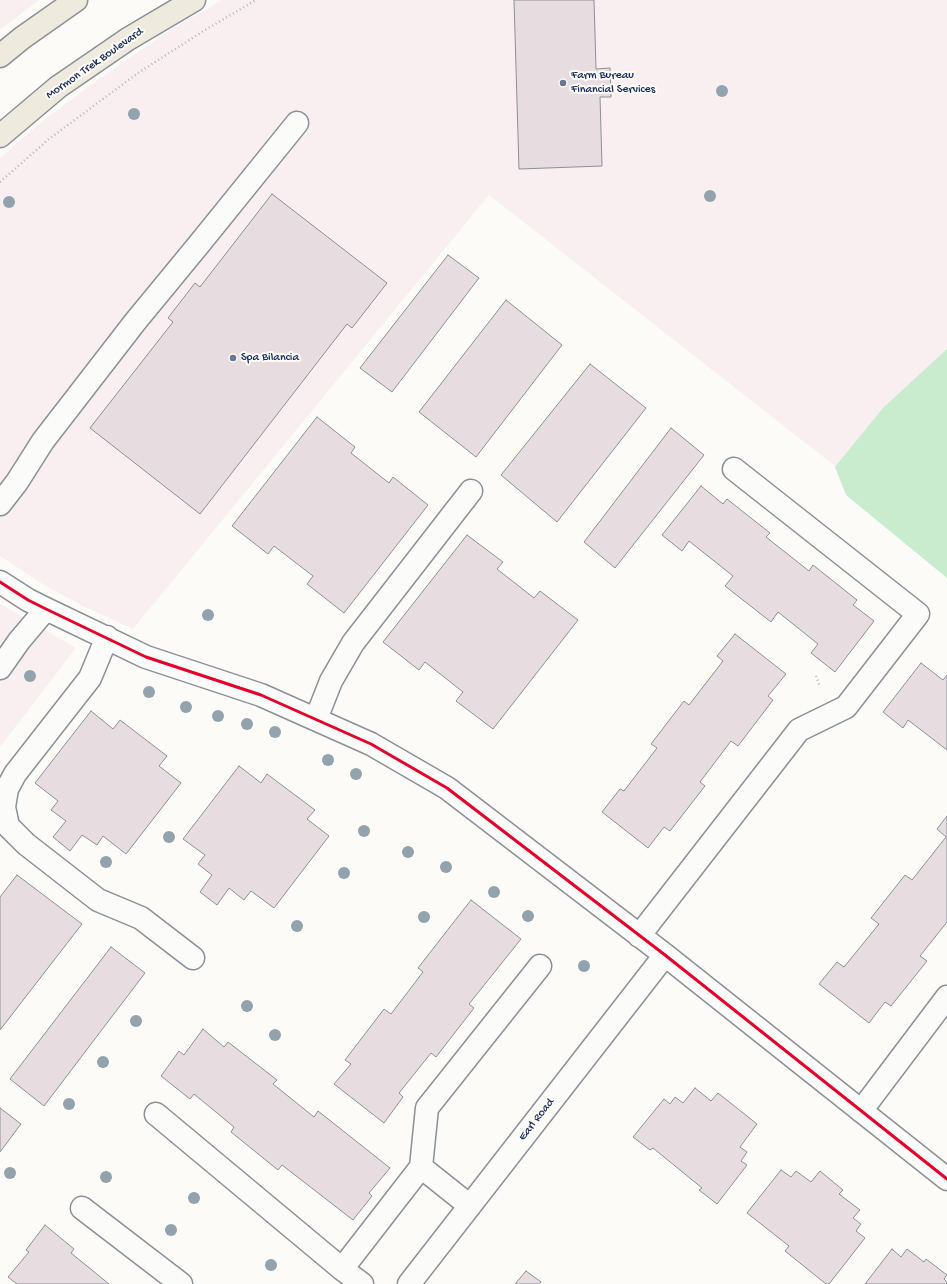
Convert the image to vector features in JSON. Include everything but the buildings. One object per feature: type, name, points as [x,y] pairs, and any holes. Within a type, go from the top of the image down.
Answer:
[{"type":"main road","points":[[0,56],[22,38],[76,0]]},
{"type":"main road","name":"Mormon Trek Boulevard","points":[[0,136],[58,88],[128,39],[194,0]]},
{"type":"street","points":[[0,504],[17,482],[43,441],[135,322],[205,238],[297,123]]},
{"type":"street","points":[[639,936],[799,730],[846,707],[918,614],[734,468]]},
{"type":"street","points":[[316,719],[331,681],[353,643],[471,491]]},
{"type":"street","points":[[0,582],[28,600],[146,656],[261,695],[371,744],[447,788],[665,955],[947,1178]]},
{"type":"street","points":[[0,668],[19,641],[46,609]]},
{"type":"street","points":[[107,637],[90,678],[15,774],[7,788],[4,807],[8,826],[26,844],[98,900],[141,918],[193,958]]},
{"type":"street","name":"Earl Road","points":[[409,1284],[665,955]]},
{"type":"street","points":[[342,1270],[421,1167],[427,1108],[540,966]]},
{"type":"street","points":[[861,1111],[947,997]]},
{"type":"street","points":[[156,1114],[342,1270],[362,1284]]},
{"type":"street","points":[[421,1167],[470,1206]]},
{"type":"street","points":[[82,1208],[181,1284]]},
{"type":"path","points":[[0,182],[49,139],[138,73],[205,30],[256,0]]},
{"type":"path","points":[[816,676],[820,688]]},
{"type":"shaded area","points":[[0,0],[39,0],[0,30]]},
{"type":"shaded area","points":[[222,0],[947,0],[947,361],[854,481],[489,195],[133,629],[83,606],[44,585],[0,556],[0,158],[40,123],[96,81],[170,30]]},
{"type":"shaded area","points":[[0,604],[76,648],[0,747]]},
{"type":"green space","points":[[947,349],[947,578],[846,495],[835,467],[883,408]]},
{"type":"transit line","points":[[0,582],[28,600],[146,657],[261,695],[371,744],[447,788],[665,955],[947,1179]]},
{"type":"place","name":"Farm Bureau Financial Services","points":[[563,83]]},
{"type":"place","name":"Spa Bilancia","points":[[233,358]]}]
